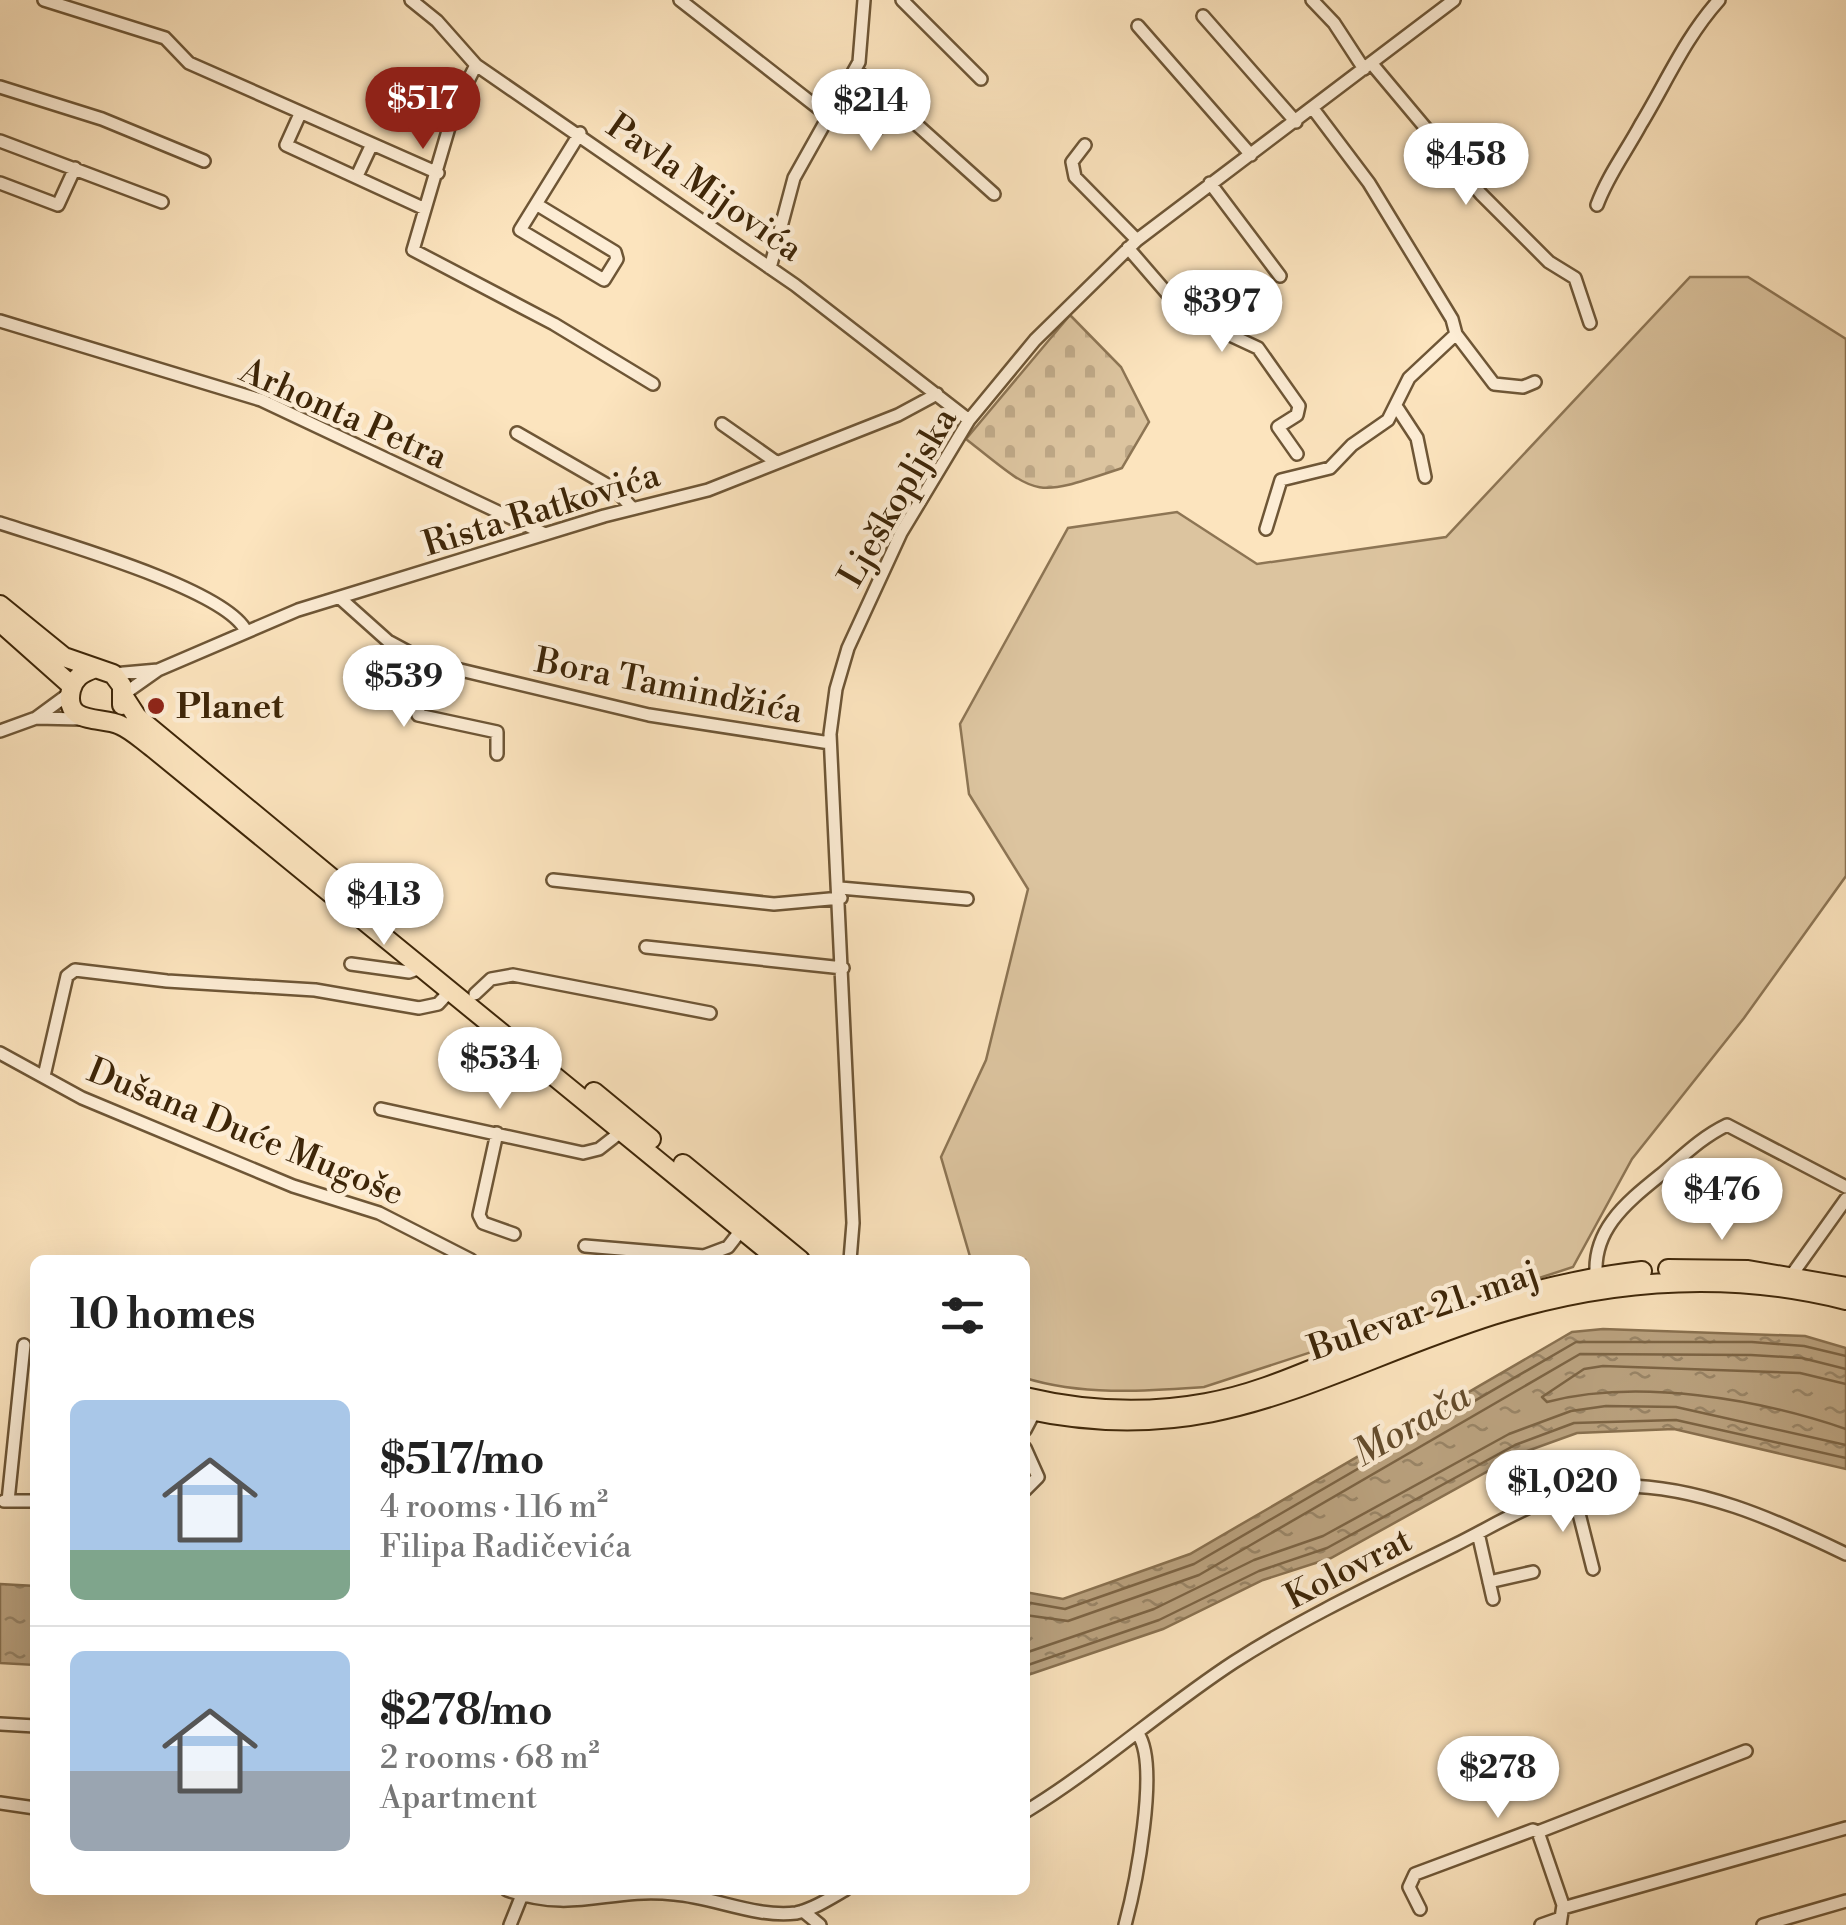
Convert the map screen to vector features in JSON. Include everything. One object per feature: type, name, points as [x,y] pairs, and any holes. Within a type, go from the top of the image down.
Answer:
[{"type":"main road","points":[[0,606],[51,648],[92,669],[113,674],[136,717],[794,1255]]},
{"type":"main road","points":[[0,622],[71,689]]},
{"type":"main road","points":[[92,669],[80,675],[71,689],[72,704],[84,719],[108,720],[152,748],[773,1255]]},
{"type":"main road","points":[[108,720],[119,710],[124,695]]},
{"type":"main road","name":"Bulevar 21. maj","points":[[1030,1406],[1122,1424],[1229,1412],[1492,1316],[1598,1284],[1661,1270],[1793,1273],[1846,1284]]},
{"type":"main road","name":"Bulevar 21. maj","points":[[1598,1284],[1724,1282],[1846,1300]]},
{"type":"street","points":[[44,0],[165,38],[189,63],[438,173]]},
{"type":"street","name":"Pavla Mijovića","points":[[411,0],[437,21],[476,65],[580,133],[770,268],[969,420]]},
{"type":"street","points":[[680,0],[831,118]]},
{"type":"street","points":[[770,268],[794,178],[856,70],[864,41],[864,0]]},
{"type":"street","points":[[902,0],[980,79]]},
{"type":"street","points":[[1312,0],[1481,194],[1548,262],[1575,278],[1590,323]]},
{"type":"street","name":"Lješkopljska","points":[[851,1255],[841,893],[830,743],[836,690],[859,621],[902,533],[969,420],[1035,340],[1132,244],[1314,110],[1454,0]]},
{"type":"street","points":[[1597,205],[1617,160],[1641,126],[1688,38],[1719,0]]},
{"type":"street","points":[[1203,16],[1296,122]]},
{"type":"street","points":[[1138,26],[1251,155]]},
{"type":"street","points":[[476,65],[455,107],[438,173],[412,242],[418,256],[554,324],[652,384]]},
{"type":"street","points":[[856,70],[994,194]]},
{"type":"street","points":[[0,87],[102,119],[204,161]]},
{"type":"street","points":[[840,103],[873,134],[901,108]]},
{"type":"street","points":[[1314,110],[1380,199],[1452,318],[1456,334],[1494,384],[1522,387],[1536,382]]},
{"type":"street","points":[[300,114],[286,145],[425,208]]},
{"type":"street","points":[[536,204],[616,252],[617,259],[604,280],[520,230],[536,204],[580,133]]},
{"type":"street","points":[[0,141],[162,202]]},
{"type":"street","points":[[358,176],[372,144]]},
{"type":"street","points":[[1085,145],[1072,162],[1075,177],[1186,314],[1248,343],[1265,357],[1299,406],[1297,415],[1278,427],[1297,454]]},
{"type":"street","points":[[0,183],[58,206],[75,168]]},
{"type":"street","points":[[1210,184],[1280,276]]},
{"type":"street","name":"Arhonta Petra","points":[[0,321],[262,400],[545,534]]},
{"type":"street","points":[[1266,529],[1281,480],[1330,468],[1398,409],[1409,378],[1456,334]]},
{"type":"street","name":"Rista Ratkovića","points":[[124,695],[158,670],[246,631],[545,534],[708,490],[898,415],[937,394]]},
{"type":"street","points":[[1398,409],[1417,438],[1425,477]]},
{"type":"street","points":[[722,424],[776,462]]},
{"type":"street","points":[[517,433],[616,490],[632,508]]},
{"type":"street","points":[[0,523],[120,562],[182,589],[236,614],[246,631]]},
{"type":"street","name":"Bora Tamindžića","points":[[340,599],[388,641],[427,662],[649,716],[830,743]]},
{"type":"street","points":[[427,662],[418,715],[497,732],[496,754]]},
{"type":"street","name":"Rista Ratkovića","points":[[113,674],[158,670]]},
{"type":"street","points":[[0,731],[36,718],[71,689]]},
{"type":"street","points":[[36,718],[84,719]]},
{"type":"street","points":[[553,880],[774,904],[841,893],[967,898]]},
{"type":"street","points":[[646,947],[843,968]]},
{"type":"street","points":[[350,964],[409,972],[423,968]]},
{"type":"street","points":[[44,1076],[67,976],[75,970],[167,982],[316,990],[419,1008],[438,1004],[451,990]]},
{"type":"street","points":[[474,994],[491,979],[513,975],[710,1013]]},
{"type":"street","name":"Dušana Duće Mugoše","points":[[0,1053],[82,1098],[293,1186],[379,1213],[461,1255]]},
{"type":"street","points":[[380,1110],[582,1152],[600,1149],[622,1131]]},
{"type":"street","points":[[1598,1284],[1598,1246],[1625,1204],[1708,1134],[1727,1126],[1846,1187]]},
{"type":"street","points":[[498,1133],[478,1215],[484,1223],[514,1234]]},
{"type":"street","points":[[1793,1273],[1846,1199]]},
{"type":"street","points":[[706,1255],[728,1246],[742,1229]]},
{"type":"street","name":"Lješkopljska","points":[[853,1236],[857,1255]]},
{"type":"street","points":[[586,1246],[692,1255]]},
{"type":"street","points":[[24,1345],[4,1501],[30,1501]]},
{"type":"street","points":[[1030,1456],[1038,1470],[1036,1482],[1030,1486]]},
{"type":"street","name":"Kolovrat","points":[[1030,1809],[1138,1734],[1204,1682],[1293,1626],[1534,1502],[1573,1490],[1630,1486],[1675,1491],[1755,1514],[1846,1554]]},
{"type":"street","points":[[1573,1490],[1593,1569]]},
{"type":"street","points":[[1478,1533],[1493,1600]]},
{"type":"street","points":[[1489,1582],[1533,1572]]},
{"type":"street","points":[[0,1724],[30,1726]]},
{"type":"street","points":[[1125,1925],[1134,1891],[1144,1796],[1145,1746],[1138,1734]]},
{"type":"street","points":[[1420,1909],[1410,1887],[1416,1874],[1529,1831],[1538,1832],[1746,1751]]},
{"type":"street","points":[[0,1803],[30,1807]]},
{"type":"street","points":[[1541,1925],[1846,1828]]},
{"type":"street","points":[[1538,1832],[1560,1918]]},
{"type":"street","points":[[510,1925],[522,1895],[572,1904],[617,1895]]},
{"type":"street","points":[[686,1895],[760,1910],[803,1911],[835,1895]]},
{"type":"street","points":[[1763,1925],[1846,1901]]},
{"type":"street","points":[[803,1911],[820,1925]]},
{"type":"green space","points":[[1690,277],[1748,277],[1846,339],[1846,876],[1744,1018],[1632,1159],[1573,1267],[1204,1387],[1092,1390],[1030,1379],[1030,1255],[970,1255],[941,1157],[986,1060],[1028,889],[969,794],[960,724],[1068,528],[1177,512],[1257,564],[1446,537]]},
{"type":"green space","points":[[1070,315],[1121,367],[1149,422],[1122,468],[1053,488],[1038,487],[1009,473],[966,439]]},
{"type":"water","points":[[1603,1329],[1805,1336],[1846,1348],[1846,1469],[1674,1429],[1577,1433],[1519,1454],[1331,1558],[1263,1580],[1163,1629],[1030,1674],[1030,1593],[1063,1599],[1190,1554],[1572,1332]]},
{"type":"water","points":[[0,1584],[30,1586],[30,1665],[0,1663]]},
{"type":"place","name":"Planet","points":[[156,706]]},
{"type":"water label","name":"Morača","points":[[1411,1424]]}]
